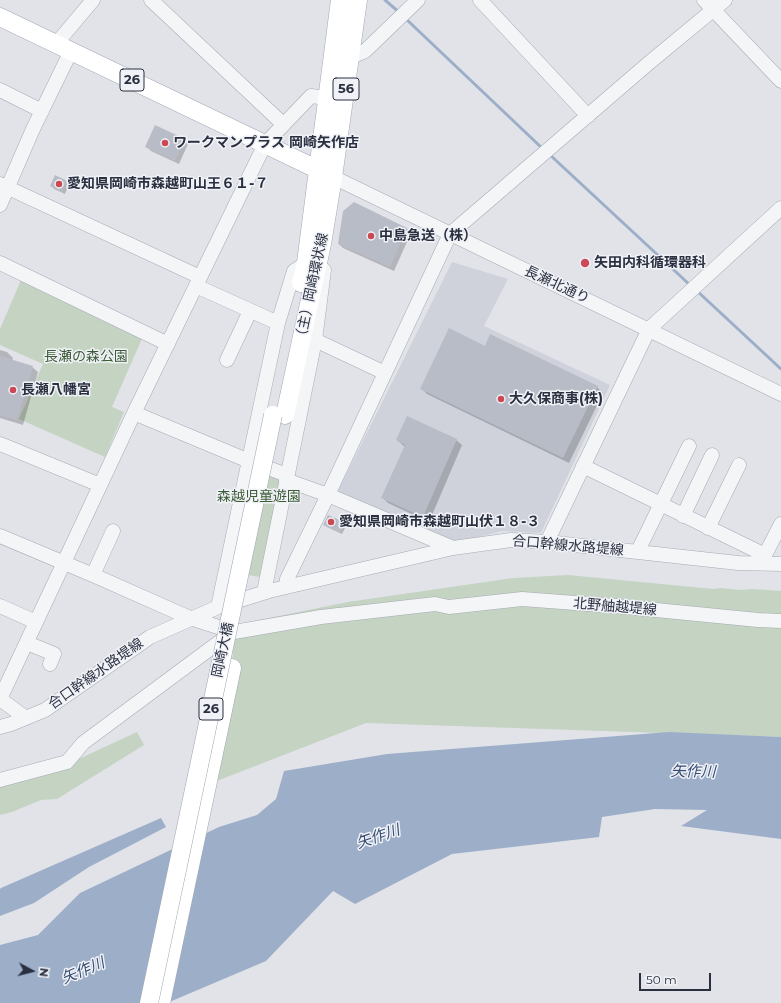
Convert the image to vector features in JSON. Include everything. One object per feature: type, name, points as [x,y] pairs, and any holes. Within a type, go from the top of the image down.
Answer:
[{"type":"main road","name":"56","points":[[325,173],[327,98],[340,0]]},
{"type":"main road","name":"56","points":[[325,173],[351,57],[358,0]]},
{"type":"main road","name":"26","points":[[0,17],[325,173]]},
{"type":"main road","name":"（主）岡崎環状線","points":[[279,415],[322,244],[325,173]]},
{"type":"main road","name":"（主）岡崎環状線","points":[[279,415],[306,263],[325,173]]},
{"type":"main road","name":"岡崎大橋","points":[[149,1003],[279,415]]},
{"type":"main road","name":"岡崎大橋","points":[[161,1003],[212,769],[279,415]]},
{"type":"street","points":[[0,205],[4,186],[42,111],[64,47],[93,0]]},
{"type":"street","points":[[151,0],[284,124]]},
{"type":"street","points":[[351,57],[365,51],[418,0]]},
{"type":"street","points":[[480,0],[588,116]]},
{"type":"street","points":[[286,587],[287,579],[450,234],[588,116],[709,5],[725,0]]},
{"type":"street","points":[[709,5],[781,81]]},
{"type":"street","points":[[0,90],[42,111]]},
{"type":"street","points":[[26,718],[0,699],[134,412],[265,144],[312,96],[327,98]]},
{"type":"street","name":"長瀬北通り","points":[[325,173],[781,394]]},
{"type":"street","points":[[4,186],[198,281],[250,311],[278,323]]},
{"type":"street","points":[[547,542],[649,329],[781,208]]},
{"type":"street","points":[[264,592],[315,340],[324,266],[322,244]]},
{"type":"street","points":[[0,263],[168,344]]},
{"type":"street","points":[[218,607],[278,323],[294,271],[306,263]]},
{"type":"street","points":[[227,360],[250,311]]},
{"type":"street","points":[[315,340],[385,373]]},
{"type":"street","points":[[134,412],[453,548]]},
{"type":"street","points":[[0,444],[100,485]]},
{"type":"street","points":[[638,551],[689,446]]},
{"type":"street","points":[[683,516],[712,455]]},
{"type":"street","points":[[708,528],[739,465]]},
{"type":"street","points":[[583,466],[708,528],[765,559],[781,524]]},
{"type":"street","points":[[93,575],[113,531]]},
{"type":"street","points":[[0,536],[64,562],[190,618],[234,632]]},
{"type":"street","name":"合口幹線水路堤線","points":[[0,727],[45,710],[150,637],[181,624],[190,618],[264,592],[453,548],[511,540],[638,551],[738,563],[765,559],[781,564]]},
{"type":"street","name":"北野舳越堤線","points":[[234,632],[321,617],[435,604],[449,607],[522,599],[781,621]]},
{"type":"street","points":[[0,606],[36,622]]},
{"type":"street","points":[[0,780],[67,762],[83,743],[234,632]]},
{"type":"street","points":[[27,643],[54,654],[50,664]]},
{"type":"shaded area","points":[[452,262],[508,279],[484,326],[610,385],[541,533],[502,531],[453,544],[337,493]]},
{"type":"green space","name":"長瀬の森公園","points":[[21,280],[144,334],[112,407],[124,412],[105,457],[19,419],[43,364],[0,345],[0,329]]},
{"type":"green space","name":"森越児童遊園","points":[[248,467],[282,478],[260,577],[225,571]]},
{"type":"green space","points":[[568,575],[713,589],[721,588],[781,591],[781,737],[366,723],[209,784],[232,668],[234,632],[239,624],[348,602],[513,578]]},
{"type":"green space","points":[[137,732],[144,745],[57,799],[41,800],[12,812],[0,815],[0,782],[68,764]]},
{"type":"water","name":"矢作川","points":[[669,732],[781,737],[781,839],[681,826],[707,810],[655,809],[602,817],[599,837],[452,854],[355,904],[333,891],[266,961],[167,1003],[0,1003],[0,945],[38,935],[80,893],[219,827],[257,815],[276,799],[284,771],[387,754]]},
{"type":"water","points":[[161,818],[166,827],[89,867],[34,903],[0,916],[1,888]]},
{"type":"building","name":"ワークマンプラス 岡崎矢作店","points":[[155,125],[185,139],[175,161],[145,147]]},
{"type":"building","name":"愛知県岡崎市森越町山王６１‐７","points":[[55,175],[67,181],[62,192],[50,186]]},
{"type":"building","name":"中島急送（株）","points":[[354,202],[407,228],[390,267],[338,244],[343,211]]},
{"type":"building","points":[[449,328],[485,346],[490,334],[598,386],[563,458],[420,389]]},
{"type":"building","name":"長瀬八幡宮","points":[[0,356],[33,366],[17,420],[0,415]]},
{"type":"building","points":[[407,416],[457,439],[423,517],[381,498],[405,445],[396,440]]},
{"type":"building","name":"愛知県岡崎市森越町山伏１８‐３","points":[[328,515],[344,522],[340,532],[323,525]]},
{"type":"waterway","points":[[385,0],[400,13]]},
{"type":"waterway","points":[[405,18],[543,149]]},
{"type":"waterway","points":[[549,154],[690,285]]},
{"type":"waterway","points":[[696,290],[781,369]]},
{"type":"place","name":"ワークマンプラス 岡崎矢作店","points":[[165,143]]},
{"type":"place","name":"愛知県岡崎市森越町山王６１‐７","points":[[59,184]]},
{"type":"place","name":"中島急送（株）","points":[[371,236]]},
{"type":"place","name":"矢田内科循環器科","points":[[585,263]]},
{"type":"place","name":"長瀬八幡宮","points":[[13,390]]},
{"type":"place","name":"大久保商事(株)","points":[[501,399]]},
{"type":"place","name":"愛知県岡崎市森越町山伏１８‐３","points":[[331,522]]}]
